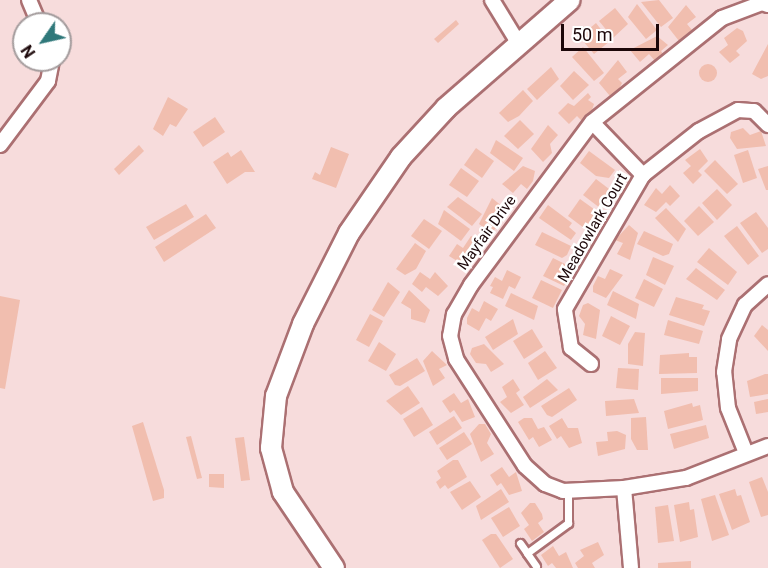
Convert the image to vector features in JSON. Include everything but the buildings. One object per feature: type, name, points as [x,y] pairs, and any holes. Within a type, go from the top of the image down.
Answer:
[{"type":"main road","points":[[334,568],[296,513],[275,470],[271,447],[272,416],[285,369],[326,273],[374,193],[422,132],[570,0]]},
{"type":"street","points":[[492,0],[519,44]]},
{"type":"street","name":"Mayfair Drive","points":[[768,5],[762,3],[723,18],[592,122],[477,276],[454,314],[450,336],[456,359],[525,466],[545,484],[568,491],[624,488],[686,478],[768,446]]},
{"type":"street","points":[[0,145],[48,81],[50,72]]},
{"type":"street","name":"Meadowlark Court","points":[[591,364],[571,348],[565,309],[643,176],[699,131],[738,110],[754,111],[768,124]]},
{"type":"street","points":[[592,122],[643,176]]},
{"type":"street","points":[[746,453],[728,408],[724,372],[729,339],[745,305],[768,284]]},
{"type":"street","points":[[624,488],[631,568]]},
{"type":"lane","points":[[527,553],[568,523],[568,491]]},
{"type":"lane","points":[[520,543],[536,566]]}]
